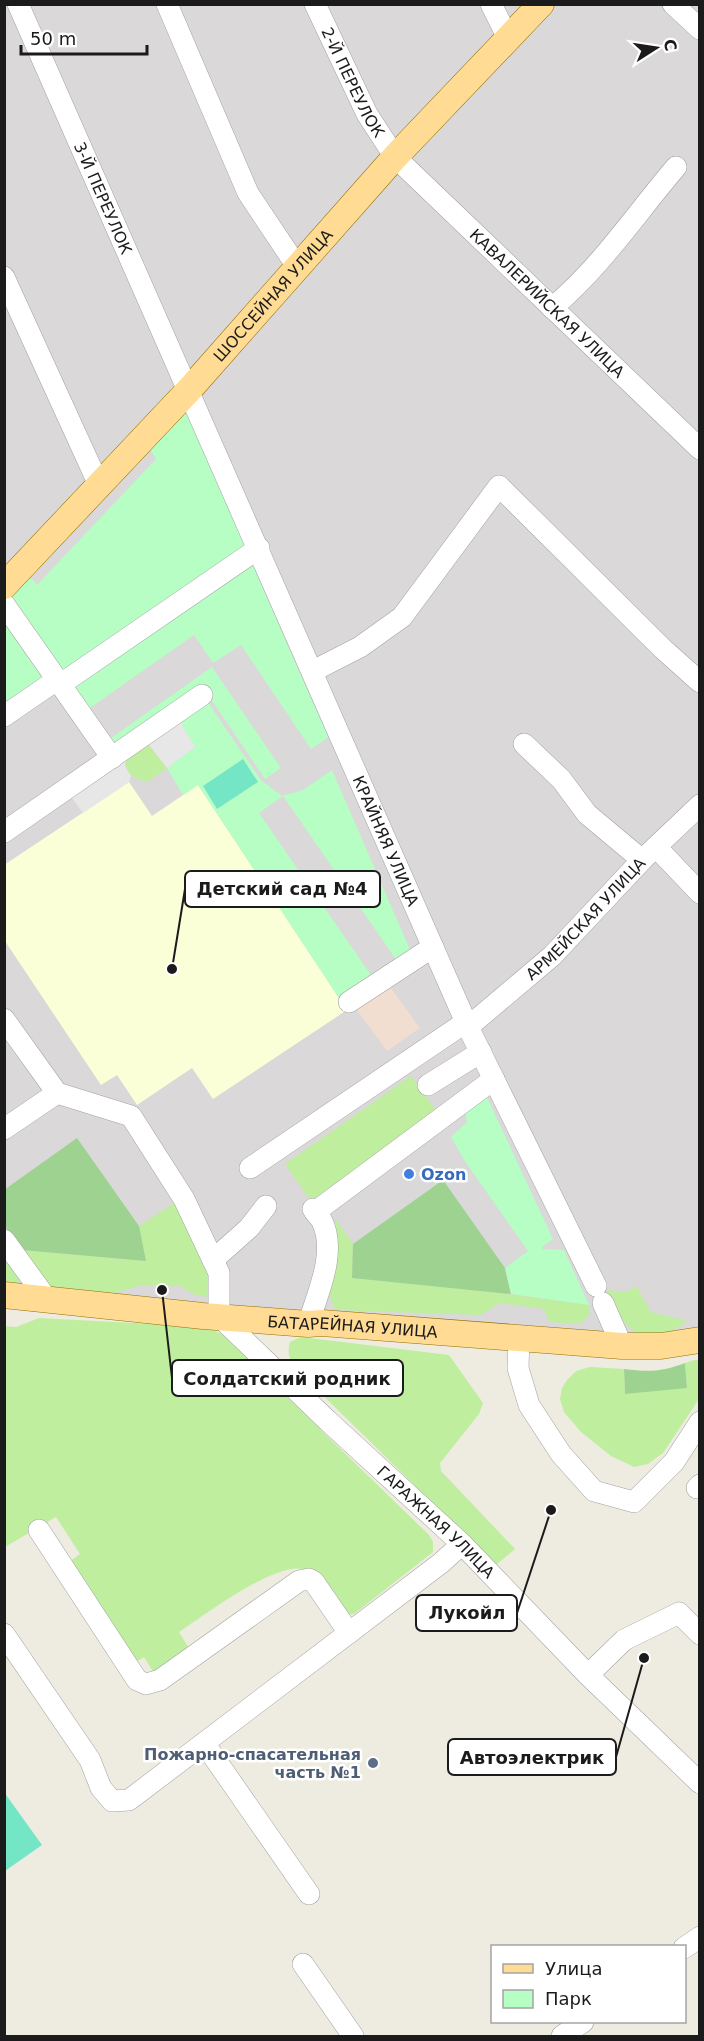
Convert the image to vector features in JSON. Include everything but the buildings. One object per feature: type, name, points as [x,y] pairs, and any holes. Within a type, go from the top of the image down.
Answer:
[{"type":"main road","name":"ШОССЕЙНАЯ УЛИЦА","points":[[4,586],[189,390],[395,157],[541,4]]},
{"type":"main road","name":"БАТАРЕЙНАЯ УЛИЦА","points":[[4,1295],[308,1324],[322,1323],[519,1340],[622,1346],[661,1346],[699,1340]]},
{"type":"street","name":"3-Й ПЕРЕУЛОК","points":[[18,4],[189,390]]},
{"type":"street","points":[[166,4],[248,193],[298,268]]},
{"type":"street","name":"2-Й ПЕРЕУЛОК","points":[[315,4],[367,114],[395,157]]},
{"type":"street","points":[[491,4],[509,40]]},
{"type":"street","points":[[673,4],[699,29]]},
{"type":"street","name":"КАВАЛЕРИЙСКАЯ УЛИЦА","points":[[395,157],[699,449]]},
{"type":"street","points":[[552,308],[601,261],[676,167]]},
{"type":"street","points":[[4,277],[99,485]]},
{"type":"street","name":"КРАЙНЯЯ УЛИЦА","points":[[189,390],[467,1024],[622,1346]]},
{"type":"street","points":[[313,671],[360,647],[402,617],[499,486],[699,682]]},
{"type":"street","points":[[4,716],[60,682],[259,548]]},
{"type":"street","points":[[4,604],[112,758]]},
{"type":"street","points":[[4,832],[202,695]]},
{"type":"street","points":[[524,744],[561,779],[587,814],[649,854],[699,893]]},
{"type":"street","name":"АРМЕЙСКАЯ УЛИЦА","points":[[250,1168],[467,1024],[552,956],[699,805]]},
{"type":"street","points":[[349,1002],[434,947]]},
{"type":"street","points":[[4,1019],[57,1093],[131,1116],[184,1199],[219,1273],[219,1316]]},
{"type":"street","points":[[428,1085],[480,1052]]},
{"type":"street","points":[[308,1324],[324,1274],[327,1246],[322,1221],[314,1211],[494,1079]]},
{"type":"street","points":[[4,1129],[57,1093]]},
{"type":"street","points":[[213,1260],[249,1228],[266,1206]]},
{"type":"street","points":[[4,1240],[46,1298]]},
{"type":"street","name":"ГАРАЖНАЯ УЛИЦА","points":[[219,1316],[328,1421],[462,1544],[588,1675],[699,1783]]},
{"type":"street","points":[[519,1340],[518,1368],[529,1405],[561,1454],[594,1491],[634,1502],[674,1462],[699,1422]]},
{"type":"street","points":[[39,1530],[137,1680],[146,1684],[160,1680],[299,1581],[309,1579],[314,1582],[349,1633]]},
{"type":"street","points":[[4,1634],[90,1760],[101,1788],[112,1801],[129,1800],[441,1563],[462,1544]]},
{"type":"street","points":[[588,1675],[624,1640],[679,1613],[699,1635]]},
{"type":"street","points":[[204,1743],[309,1894]]},
{"type":"street","points":[[686,1947],[699,1937]]},
{"type":"street","points":[[303,1964],[352,2037]]},
{"type":"street","points":[[562,2037],[582,2023]]},
{"type":"shaded area","points":[[4,5],[699,5],[699,1340],[5,1295]]},
{"type":"shaded area","points":[[180,722],[195,747],[167,768],[143,737]]},
{"type":"shaded area","points":[[126,759],[125,766],[131,776],[129,782],[83,813],[66,790]]},
{"type":"shaded area","points":[[129,782],[152,816],[198,785],[347,1010],[213,1099],[192,1068],[137,1105],[117,1075],[101,1085],[5,941],[4,865]]},
{"type":"shaded area","points":[[388,984],[420,1028],[387,1051],[356,1009]]},
{"type":"green space","points":[[179,412],[187,414],[198,424],[246,551],[64,679],[11,599],[10,593],[28,577],[37,585],[156,459],[149,447]]},
{"type":"green space","points":[[251,561],[328,737],[311,749],[241,645],[213,663],[194,635],[87,710],[69,683]]},
{"type":"green space","points":[[5,617],[49,679],[5,710]]},
{"type":"green space","points":[[212,667],[281,768],[265,779],[204,689],[118,749],[111,738]]},
{"type":"green space","points":[[207,701],[261,780],[282,796],[303,790],[332,770],[411,952],[397,963],[283,796],[259,813],[371,975],[339,998],[198,785],[183,795],[167,768],[195,747],[180,722]]},
{"type":"green space","points":[[147,743],[167,768],[147,782],[128,772],[125,759]]},
{"type":"green space","points":[[243,759],[258,782],[217,809],[203,786]]},
{"type":"green space","points":[[411,1076],[437,1112],[311,1201],[285,1164]]},
{"type":"green space","points":[[485,1093],[553,1239],[542,1247],[543,1250],[564,1250],[589,1305],[511,1294],[505,1268],[528,1251],[466,1163],[451,1137],[467,1122],[464,1106]]},
{"type":"green space","points":[[77,1138],[139,1226],[146,1261],[22,1250],[5,1226],[4,1190]]},
{"type":"green space","points":[[443,1180],[505,1268],[511,1294],[352,1278],[353,1244]]},
{"type":"green space","points":[[179,1200],[210,1266],[212,1287],[206,1297],[193,1294],[180,1286],[138,1286],[115,1293],[53,1288],[41,1279],[22,1279],[17,1283],[5,1283],[4,1226],[22,1250],[145,1261],[139,1226]]},
{"type":"green space","points":[[335,1219],[353,1244],[352,1278],[469,1289],[589,1305],[590,1315],[579,1324],[549,1322],[544,1309],[500,1303],[480,1315],[335,1310],[330,1296]]},
{"type":"green space","points":[[636,1286],[651,1312],[687,1321],[674,1330],[659,1335],[643,1335],[636,1332],[622,1320],[606,1290],[626,1292]]},
{"type":"green space","points":[[39,1318],[208,1327],[223,1335],[429,1535],[433,1542],[433,1552],[354,1614],[347,1615],[310,1572],[298,1569],[282,1571],[244,1589],[179,1632],[192,1653],[157,1678],[144,1657],[131,1665],[65,1565],[80,1554],[56,1517],[5,1547],[4,1326],[16,1327]]},
{"type":"green space","points":[[301,1337],[449,1355],[483,1403],[479,1414],[440,1463],[441,1471],[515,1549],[496,1565],[294,1367],[289,1355],[290,1342]]},
{"type":"green space","points":[[699,1360],[699,1399],[663,1453],[648,1464],[634,1467],[611,1456],[581,1432],[564,1412],[560,1399],[562,1388],[576,1371],[590,1367],[624,1369],[625,1394],[687,1387],[685,1363]]},
{"type":"green space","points":[[685,1363],[687,1388],[625,1394],[624,1369],[655,1370]]},
{"type":"green space","points":[[4,1792],[42,1845],[5,1871],[4,1871]]},
{"type":"place","name":"Детский сад №4","points":[[172,969]]},
{"type":"place","name":"Ozon","points":[[409,1174]]},
{"type":"place","name":"Солдатский родник","points":[[162,1290]]},
{"type":"place","name":"Лукойл","points":[[551,1510]]},
{"type":"place","name":"Автоэлектрик","points":[[644,1658]]},
{"type":"place","name":"Пожарно-спасательная часть №1","points":[[373,1763]]}]
